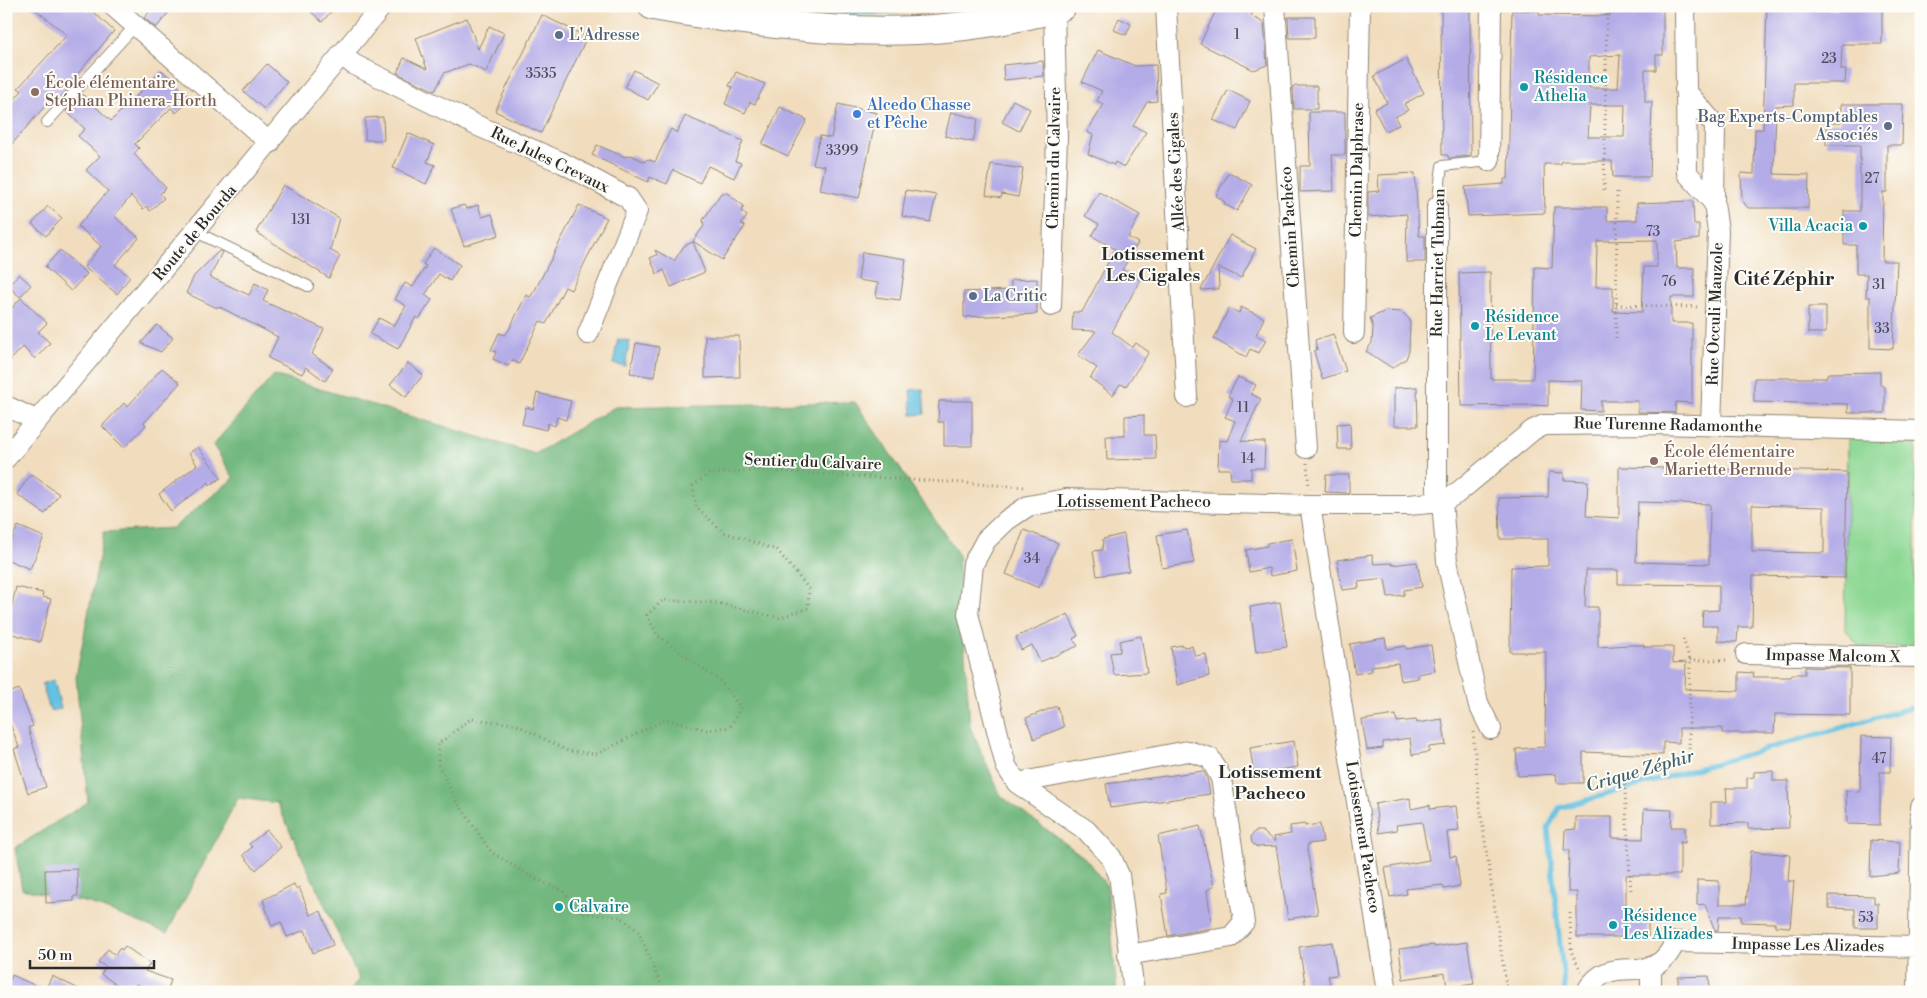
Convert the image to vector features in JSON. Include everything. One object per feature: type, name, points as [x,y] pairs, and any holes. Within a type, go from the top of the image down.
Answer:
[{"type":"main road","points":[[653,6],[690,10],[784,26],[875,32],[976,21],[1058,8]]},
{"type":"street","points":[[113,6],[270,143]]},
{"type":"street","name":"Route de Bourda","points":[[6,458],[196,232],[382,6]]},
{"type":"street","name":"Allée des Cigales","points":[[1166,6],[1187,397]]},
{"type":"street","name":"Chemin Pachéco","points":[[1275,6],[1306,448]]},
{"type":"street","name":"Chemin Dalphrase","points":[[1354,333],[1360,6]]},
{"type":"street","name":"Rue Harriet Tubman","points":[[1489,162],[1491,6]]},
{"type":"street","points":[[1685,6],[1687,173],[1714,204]]},
{"type":"street","name":"Chemin du Calvaire","points":[[1051,306],[1058,8]]},
{"type":"street","name":"Rue Jules Crevaux","points":[[342,54],[353,64],[476,125],[550,157],[628,198],[637,211],[588,334]]},
{"type":"street","name":"Rue Occuli Mauzole","points":[[1685,90],[1715,125],[1714,204],[1718,231],[1711,424]]},
{"type":"street","name":"Rue Harriet Tubman","points":[[1437,207],[1437,490],[1442,502],[1447,561],[1478,703],[1491,729]]},
{"type":"street","points":[[6,406],[36,420]]},
{"type":"street","name":"Rue Turenne Radamonthe","points":[[1442,502],[1456,494],[1533,430],[1544,425],[1711,424],[1921,431]]},
{"type":"street","name":"Lotissement Pacheco","points":[[1134,992],[1119,876],[1111,857],[1086,830],[1017,783],[1006,766],[968,614],[973,564],[986,540],[1007,520],[1028,506],[1066,499],[1408,505],[1442,502]]},
{"type":"street","name":"Lotissement Pacheco","points":[[1310,504],[1387,992]]},
{"type":"street","name":"Impasse Malcom X","points":[[1746,654],[1921,657]]},
{"type":"street","points":[[1017,783],[1188,751],[1210,758],[1221,778],[1244,922],[1231,937],[1128,955]]},
{"type":"street","points":[[1918,992],[1921,807]]},
{"type":"street","name":"Impasse Les Alizades","points":[[1651,968],[1660,964],[1670,954],[1675,942],[1919,947]]},
{"type":"street","points":[[1587,990],[1599,978],[1612,970],[1651,968],[1651,992]]},
{"type":"lane","points":[[47,122],[135,26]]},
{"type":"lane","name":"Rue Harriet Tubman","points":[[1437,207],[1442,166],[1489,162]]},
{"type":"lane","points":[[196,232],[308,286]]},
{"type":"path","points":[[1604,190],[1607,6]]},
{"type":"path","points":[[1616,338],[1617,190]]},
{"type":"path","points":[[1616,305],[1715,308]]},
{"type":"path","points":[[1306,448],[1310,504]]},
{"type":"path","name":"Sentier du Calvaire","points":[[664,992],[638,931],[621,917],[582,913],[562,890],[535,878],[491,852],[456,800],[438,764],[438,744],[471,719],[515,724],[568,751],[597,754],[666,718],[707,730],[730,727],[741,708],[721,682],[657,635],[647,615],[662,600],[718,603],[780,618],[808,608],[809,590],[776,550],[723,532],[696,507],[693,486],[709,474],[757,470],[1027,487]]},
{"type":"path","points":[[1683,639],[1690,660],[1689,759]]},
{"type":"path","points":[[1690,660],[1734,660],[1746,654]]},
{"type":"path","points":[[1478,703],[1472,738],[1507,992]]},
{"type":"path","points":[[1624,774],[1631,891]]},
{"type":"path","points":[[1570,913],[1571,951],[1587,990]]},
{"type":"green space","points":[[274,375],[535,454],[615,407],[855,402],[958,554],[970,727],[1001,796],[1085,858],[1107,886],[1117,992],[349,992],[359,979],[277,803],[238,798],[167,933],[89,903],[22,889],[15,848],[88,802],[76,677],[104,532],[173,528],[234,478],[213,445]]},
{"type":"green space","points":[[1848,439],[1916,441],[1914,647],[1859,647],[1845,629]]},
{"type":"water","points":[[618,339],[630,341],[625,366],[613,364]]},
{"type":"water","points":[[923,389],[925,414],[912,415],[910,390]]},
{"type":"water","points":[[54,680],[61,709],[50,711],[42,684]]},
{"type":"building","points":[[31,6],[81,6],[89,12],[91,10],[114,31],[70,83],[72,85],[56,102],[52,98],[6,151],[6,108],[22,91],[18,88],[67,35]]},
{"type":"building","points":[[155,6],[174,6],[156,28],[144,18]]},
{"type":"building","points":[[305,6],[336,6],[322,22]]},
{"type":"building","points":[[1218,6],[1256,6],[1251,16],[1264,23],[1267,65],[1254,70],[1200,44]]},
{"type":"building","points":[[1441,6],[1470,6],[1471,156],[1448,158],[1448,155],[1442,155]]},
{"type":"building","points":[[1610,6],[1663,6],[1663,55],[1656,55],[1656,70],[1645,70],[1645,102],[1652,102],[1650,177],[1613,177],[1612,161],[1561,161],[1561,164],[1544,164],[1545,213],[1468,216],[1465,187],[1504,184],[1504,179],[1508,179],[1512,10],[1539,11],[1539,15],[1610,16]],"holes":[[[1620,55],[1618,88],[1589,88],[1589,57]],[[1590,105],[1625,105],[1624,137],[1588,137]]]},
{"type":"building","points":[[1767,6],[1837,10],[1837,6],[1882,6],[1882,44],[1842,44],[1841,70],[1846,70],[1845,83],[1794,83],[1794,105],[1776,106],[1774,174],[1809,175],[1808,208],[1748,208],[1742,200],[1741,173],[1754,174],[1755,129],[1763,129]]},
{"type":"building","points":[[542,15],[587,37],[541,133],[495,111]]},
{"type":"building","points":[[1288,17],[1315,17],[1315,38],[1289,38]]},
{"type":"building","points":[[467,18],[478,49],[489,26],[504,33],[486,72],[469,64],[444,73],[435,91],[397,73],[404,58],[427,69],[416,38]]},
{"type":"building","points":[[1119,18],[1131,24],[1126,35],[1114,30]]},
{"type":"building","points":[[1098,50],[1135,66],[1156,65],[1157,101],[1147,102],[1133,126],[1146,132],[1124,167],[1115,162],[1114,165],[1088,154],[1093,135],[1087,132],[1104,104],[1097,101],[1102,91],[1082,82]]},
{"type":"building","points":[[1406,59],[1424,93],[1404,104],[1408,110],[1395,117],[1399,125],[1385,131],[1374,109],[1387,103],[1374,76]]},
{"type":"building","points":[[1043,61],[1044,76],[1004,80],[1003,65]]},
{"type":"building","points":[[267,64],[287,82],[264,109],[243,91]]},
{"type":"building","points":[[162,70],[191,99],[176,113],[171,108],[135,144],[139,148],[134,154],[166,188],[160,194],[164,198],[150,211],[147,206],[143,209],[131,196],[114,216],[139,238],[115,265],[130,277],[117,294],[84,267],[101,246],[78,226],[108,191],[86,170],[100,156],[78,136],[85,129],[66,111],[82,94],[111,121]]},
{"type":"building","points":[[634,70],[658,83],[648,100],[625,87]]},
{"type":"building","points":[[736,72],[765,84],[755,104],[750,102],[745,113],[725,104],[733,87],[729,86]]},
{"type":"building","points":[[1293,86],[1317,86],[1317,109],[1294,109]]},
{"type":"building","points":[[1228,90],[1250,101],[1237,130],[1213,120]]},
{"type":"building","points":[[1013,100],[1030,109],[1019,131],[1002,122]]},
{"type":"building","points":[[838,104],[877,113],[859,198],[820,190],[825,166],[813,164],[820,136],[831,138]]},
{"type":"building","points":[[1841,104],[1903,104],[1902,145],[1887,145],[1887,192],[1883,192],[1882,261],[1897,261],[1893,349],[1870,348],[1870,297],[1866,297],[1867,274],[1856,274],[1856,245],[1844,245],[1844,211],[1860,211],[1860,145],[1826,145],[1826,123],[1840,123]]},
{"type":"building","points":[[780,107],[807,120],[788,156],[762,144]]},
{"type":"building","points":[[951,112],[978,119],[973,142],[945,136]]},
{"type":"building","points":[[1309,112],[1345,112],[1345,155],[1332,155],[1334,191],[1300,192],[1300,166],[1310,166]]},
{"type":"building","points":[[685,116],[743,141],[735,161],[741,163],[734,178],[708,166],[700,183],[673,170],[667,184],[650,177],[648,182],[592,155],[597,145],[625,157],[631,155],[645,162],[647,159],[655,162],[671,129],[677,133]]},
{"type":"building","points":[[383,117],[384,140],[365,140],[365,118]]},
{"type":"building","points":[[408,133],[434,145],[427,162],[435,165],[426,184],[393,168]]},
{"type":"building","points":[[991,164],[1023,169],[1018,197],[1002,194],[1001,198],[986,195]]},
{"type":"building","points":[[1229,172],[1252,185],[1237,211],[1224,204],[1225,202],[1216,196]]},
{"type":"building","points":[[1415,173],[1419,236],[1425,236],[1425,262],[1406,262],[1407,214],[1368,217],[1368,192],[1379,191],[1378,175]]},
{"type":"building","points":[[283,185],[339,218],[330,250],[340,256],[329,278],[256,232]]},
{"type":"building","points":[[906,190],[936,195],[930,222],[902,216]]},
{"type":"building","points":[[1099,192],[1140,215],[1128,237],[1138,243],[1122,270],[1140,280],[1112,332],[1132,347],[1136,343],[1149,352],[1126,386],[1120,384],[1113,395],[1090,378],[1097,368],[1078,355],[1096,331],[1072,330],[1073,312],[1082,312],[1115,249],[1092,236],[1099,224],[1085,216]]},
{"type":"building","points":[[721,193],[727,193],[744,206],[741,211],[747,216],[741,224],[745,226],[722,260],[693,241],[704,226],[703,220]]},
{"type":"building","points":[[1693,201],[1694,224],[1699,224],[1699,239],[1676,242],[1677,268],[1694,268],[1694,297],[1671,297],[1671,323],[1692,323],[1692,403],[1676,402],[1675,413],[1638,412],[1638,401],[1601,401],[1601,411],[1581,410],[1582,381],[1548,380],[1548,406],[1461,406],[1459,273],[1490,272],[1491,379],[1533,379],[1535,267],[1552,268],[1554,207],[1607,207],[1607,221],[1637,220],[1637,203]],"holes":[[[1657,240],[1657,267],[1644,267],[1642,312],[1613,311],[1613,287],[1596,287],[1597,241]]]},
{"type":"building","points":[[464,205],[467,209],[478,205],[482,217],[492,214],[499,235],[464,246],[451,209]]},
{"type":"building","points":[[579,205],[607,218],[571,290],[565,287],[546,324],[540,321],[519,364],[512,360],[508,366],[493,359],[496,352],[491,350],[499,333],[505,335],[526,295],[530,297],[535,290]]},
{"type":"building","points":[[48,206],[62,218],[46,236],[32,224]]},
{"type":"building","points":[[1230,235],[1256,249],[1241,278],[1218,267],[1219,289],[1201,290]]},
{"type":"building","points":[[693,242],[705,272],[671,287],[664,270],[657,274],[650,258],[657,255],[655,250],[674,261],[684,246]]},
{"type":"building","points":[[434,248],[460,265],[450,281],[439,274],[425,295],[432,300],[419,319],[416,317],[398,349],[370,334],[379,318],[394,326],[406,306],[395,299],[405,283],[413,287],[426,266],[423,264]]},
{"type":"building","points":[[60,250],[87,274],[71,291],[45,267]]},
{"type":"building","points":[[219,251],[222,252],[210,277],[249,295],[255,283],[268,290],[263,301],[324,329],[312,354],[333,369],[325,381],[306,367],[302,374],[268,358],[278,337],[218,306],[217,308],[186,293],[194,276]]},
{"type":"building","points":[[862,252],[906,259],[900,300],[876,297],[878,283],[858,280]]},
{"type":"building","points":[[19,274],[31,285],[20,297],[8,286]]},
{"type":"building","points":[[1037,279],[1037,314],[964,317],[964,292],[1011,290],[1011,280]]},
{"type":"building","points":[[21,298],[47,323],[38,332],[50,343],[35,359],[23,347],[6,365],[6,314]]},
{"type":"building","points":[[1241,307],[1264,318],[1256,335],[1266,340],[1259,353],[1250,349],[1246,357],[1214,339],[1229,308],[1239,313]]},
{"type":"building","points":[[1808,307],[1826,307],[1826,333],[1808,333]]},
{"type":"building","points":[[1386,311],[1402,312],[1410,320],[1409,351],[1406,359],[1392,368],[1366,351],[1372,343],[1373,328],[1370,318]]},
{"type":"building","points":[[157,325],[173,338],[161,352],[141,343]]},
{"type":"building","points":[[1333,334],[1346,371],[1322,379],[1314,351],[1317,350],[1315,340]]},
{"type":"building","points":[[705,336],[739,336],[740,377],[705,378]]},
{"type":"building","points":[[636,343],[659,347],[654,377],[630,373]]},
{"type":"building","points":[[408,363],[423,375],[406,397],[390,385]]},
{"type":"building","points":[[162,368],[180,383],[144,423],[146,425],[124,448],[102,426],[124,403],[127,407]]},
{"type":"building","points":[[1880,372],[1880,384],[1885,388],[1885,413],[1848,413],[1848,404],[1754,402],[1754,378],[1826,378],[1828,373]]},
{"type":"building","points":[[1238,377],[1256,385],[1251,394],[1261,399],[1241,441],[1265,442],[1264,468],[1251,468],[1251,479],[1231,479],[1230,469],[1218,469],[1219,440],[1227,441],[1235,421],[1225,417],[1233,399],[1228,396]]},
{"type":"building","points":[[1417,387],[1418,426],[1394,426],[1394,388]]},
{"type":"building","points":[[537,393],[571,401],[566,420],[557,417],[555,426],[548,423],[546,430],[522,424],[526,407],[533,409]]},
{"type":"building","points":[[939,401],[972,401],[972,446],[944,446],[944,422],[938,422]]},
{"type":"building","points":[[1144,415],[1144,435],[1155,435],[1156,459],[1107,460],[1106,436],[1125,436],[1125,416]]},
{"type":"building","points":[[1350,423],[1351,449],[1338,449],[1337,424]]},
{"type":"building","points":[[198,447],[221,478],[210,485],[209,482],[171,511],[159,494],[197,465],[189,453]]},
{"type":"building","points":[[1619,467],[1847,472],[1845,578],[1753,576],[1752,627],[1738,627],[1737,642],[1718,641],[1718,626],[1702,626],[1703,611],[1719,610],[1719,585],[1618,584],[1618,570],[1586,570],[1585,607],[1598,607],[1598,647],[1644,645],[1644,647],[1673,647],[1673,663],[1686,662],[1685,689],[1739,691],[1739,672],[1754,673],[1753,677],[1791,677],[1792,674],[1805,674],[1805,667],[1850,668],[1850,715],[1775,714],[1774,733],[1722,733],[1722,728],[1679,728],[1679,743],[1663,742],[1663,755],[1583,752],[1583,783],[1557,783],[1556,774],[1518,776],[1516,749],[1545,747],[1546,652],[1510,652],[1511,567],[1548,566],[1548,539],[1500,539],[1499,498],[1548,497],[1549,472],[1564,473],[1564,480],[1588,481],[1586,516],[1619,518]],"holes":[[[1638,502],[1710,504],[1709,564],[1636,562]],[[1752,505],[1824,507],[1824,553],[1752,552]]]},
{"type":"building","points":[[31,474],[59,494],[45,514],[17,494]]},
{"type":"building","points":[[1326,475],[1349,475],[1349,493],[1325,492]]},
{"type":"building","points":[[18,526],[44,537],[30,569],[6,559],[6,551]]},
{"type":"building","points":[[1024,530],[1058,543],[1039,588],[1006,574]]},
{"type":"building","points":[[1187,530],[1194,563],[1162,568],[1157,535]]},
{"type":"building","points":[[1124,534],[1129,571],[1097,576],[1093,551],[1102,550],[1103,539]]},
{"type":"building","points":[[1292,539],[1297,571],[1270,576],[1269,568],[1249,572],[1246,550],[1267,546],[1267,543]]},
{"type":"building","points":[[1372,555],[1374,564],[1392,563],[1392,565],[1417,562],[1422,587],[1404,590],[1404,595],[1388,597],[1385,579],[1358,582],[1359,588],[1342,590],[1337,560]]},
{"type":"building","points":[[16,587],[43,593],[42,597],[51,599],[40,642],[6,632]]},
{"type":"building","points":[[1280,602],[1287,647],[1256,652],[1250,607]]},
{"type":"building","points":[[1068,614],[1078,636],[1073,639],[1078,646],[1040,662],[1032,645],[1021,650],[1016,637]]},
{"type":"building","points":[[1141,636],[1147,673],[1114,675],[1110,653],[1120,652],[1120,641]]},
{"type":"building","points":[[1385,638],[1387,649],[1406,646],[1406,649],[1431,645],[1435,671],[1418,674],[1418,678],[1401,681],[1398,663],[1371,666],[1372,671],[1355,674],[1350,644]]},
{"type":"building","points":[[1183,645],[1184,647],[1192,646],[1195,656],[1206,654],[1209,676],[1177,685],[1171,647]]},
{"type":"building","points":[[19,689],[33,726],[28,728],[46,787],[28,793],[14,749],[19,747],[6,713],[6,694]]},
{"type":"building","points":[[1057,706],[1064,727],[1034,739],[1026,718]]},
{"type":"building","points":[[1396,715],[1397,722],[1416,720],[1417,723],[1442,719],[1446,745],[1429,747],[1429,752],[1412,755],[1410,738],[1383,742],[1383,748],[1367,750],[1362,720]]},
{"type":"building","points":[[1861,736],[1891,737],[1890,772],[1880,772],[1880,825],[1847,824],[1846,791],[1860,792]]},
{"type":"building","points":[[1294,741],[1298,767],[1254,774],[1250,748]]},
{"type":"building","points":[[1203,771],[1207,778],[1210,794],[1110,808],[1106,784]]},
{"type":"building","points":[[1773,771],[1773,781],[1788,781],[1789,828],[1748,829],[1748,823],[1711,824],[1711,802],[1727,802],[1726,788],[1747,788],[1747,778],[1754,777],[1754,772]]},
{"type":"building","points":[[1410,798],[1411,809],[1430,805],[1430,809],[1456,806],[1459,831],[1447,832],[1450,857],[1456,856],[1460,886],[1444,889],[1443,885],[1406,889],[1407,894],[1390,897],[1385,868],[1429,860],[1422,822],[1396,825],[1397,830],[1379,833],[1375,804]]},
{"type":"building","points":[[1644,809],[1672,810],[1671,827],[1685,827],[1685,843],[1680,842],[1680,875],[1626,875],[1626,911],[1648,913],[1648,937],[1577,937],[1577,892],[1568,892],[1569,850],[1564,850],[1565,830],[1576,829],[1576,817],[1612,817],[1612,838],[1643,839]]},
{"type":"building","points":[[1305,824],[1305,826],[1320,824],[1323,842],[1308,844],[1307,849],[1318,914],[1288,919],[1276,846],[1257,847],[1252,843],[1251,837],[1255,831],[1262,831],[1275,842],[1274,837],[1291,834],[1290,826]]},
{"type":"building","points":[[1200,826],[1214,886],[1207,890],[1212,928],[1168,936],[1161,894],[1167,893],[1158,836]]},
{"type":"building","points":[[267,830],[281,847],[256,870],[243,855],[252,847],[249,844]]},
{"type":"building","points":[[1871,840],[1900,842],[1899,873],[1870,876]]},
{"type":"building","points":[[1751,851],[1790,855],[1788,881],[1794,881],[1790,927],[1775,926],[1775,923],[1741,922],[1741,916],[1719,916],[1718,931],[1715,931],[1705,904],[1697,905],[1697,880],[1719,881],[1719,904],[1746,904]]},
{"type":"building","points":[[77,869],[78,896],[74,896],[74,901],[46,903],[45,870]]},
{"type":"building","points":[[294,884],[296,889],[299,887],[310,915],[321,911],[333,945],[313,953],[305,930],[287,937],[281,922],[272,926],[263,900]]},
{"type":"building","points":[[1829,895],[1874,896],[1874,903],[1878,903],[1878,928],[1855,928],[1855,909],[1829,908]]},
{"type":"building","points":[[1332,942],[1337,975],[1328,976],[1330,984],[1306,988],[1299,947]]},
{"type":"building","points":[[1467,942],[1474,984],[1447,988],[1445,973],[1403,979],[1399,949],[1434,945],[1434,947]]},
{"type":"building","points":[[125,946],[150,964],[145,971],[171,980],[167,992],[158,992],[136,984],[131,992],[127,992],[101,974],[106,967],[98,962],[108,949],[115,955],[120,948],[122,950]]},
{"type":"building","points":[[12,975],[45,990],[52,976],[85,992],[14,992],[6,989]]},
{"type":"building","points":[[1709,976],[1710,992],[1678,992],[1678,977]]},
{"type":"waterway","points":[[789,6],[873,12],[922,6]]},
{"type":"waterway","name":"Crique Zéphir","points":[[1565,992],[1548,828],[1559,808],[1910,708]]},
{"type":"place","name":"L'Adresse","points":[[559,35]]},
{"type":"place","name":"Résidence Athelia","points":[[1524,87]]},
{"type":"place","name":"École élémentaire Stéphan Phinera-Horth","points":[[35,92]]},
{"type":"place","name":"Alcedo Chasse et Pêche","points":[[857,114]]},
{"type":"place","name":"Bag Experts-Comptables Associés","points":[[1888,126]]},
{"type":"place","name":"Villa Acacia","points":[[1863,226]]},
{"type":"place","name":"La Critic","points":[[973,296]]},
{"type":"place","name":"Résidence Le Levant","points":[[1475,326]]},
{"type":"place","name":"École élémentaire Mariette Bernude","points":[[1654,461]]},
{"type":"place","name":"Calvaire","points":[[559,907]]},
{"type":"place","name":"Résidence Les Alizades","points":[[1613,925]]},
{"type":"district","name":"Lotissement Les Cigales","points":[[1153,264]]},
{"type":"district","name":"Cité Zéphir","points":[[1784,279]]},
{"type":"district","name":"Lotissement Pacheco","points":[[1270,782]]}]
